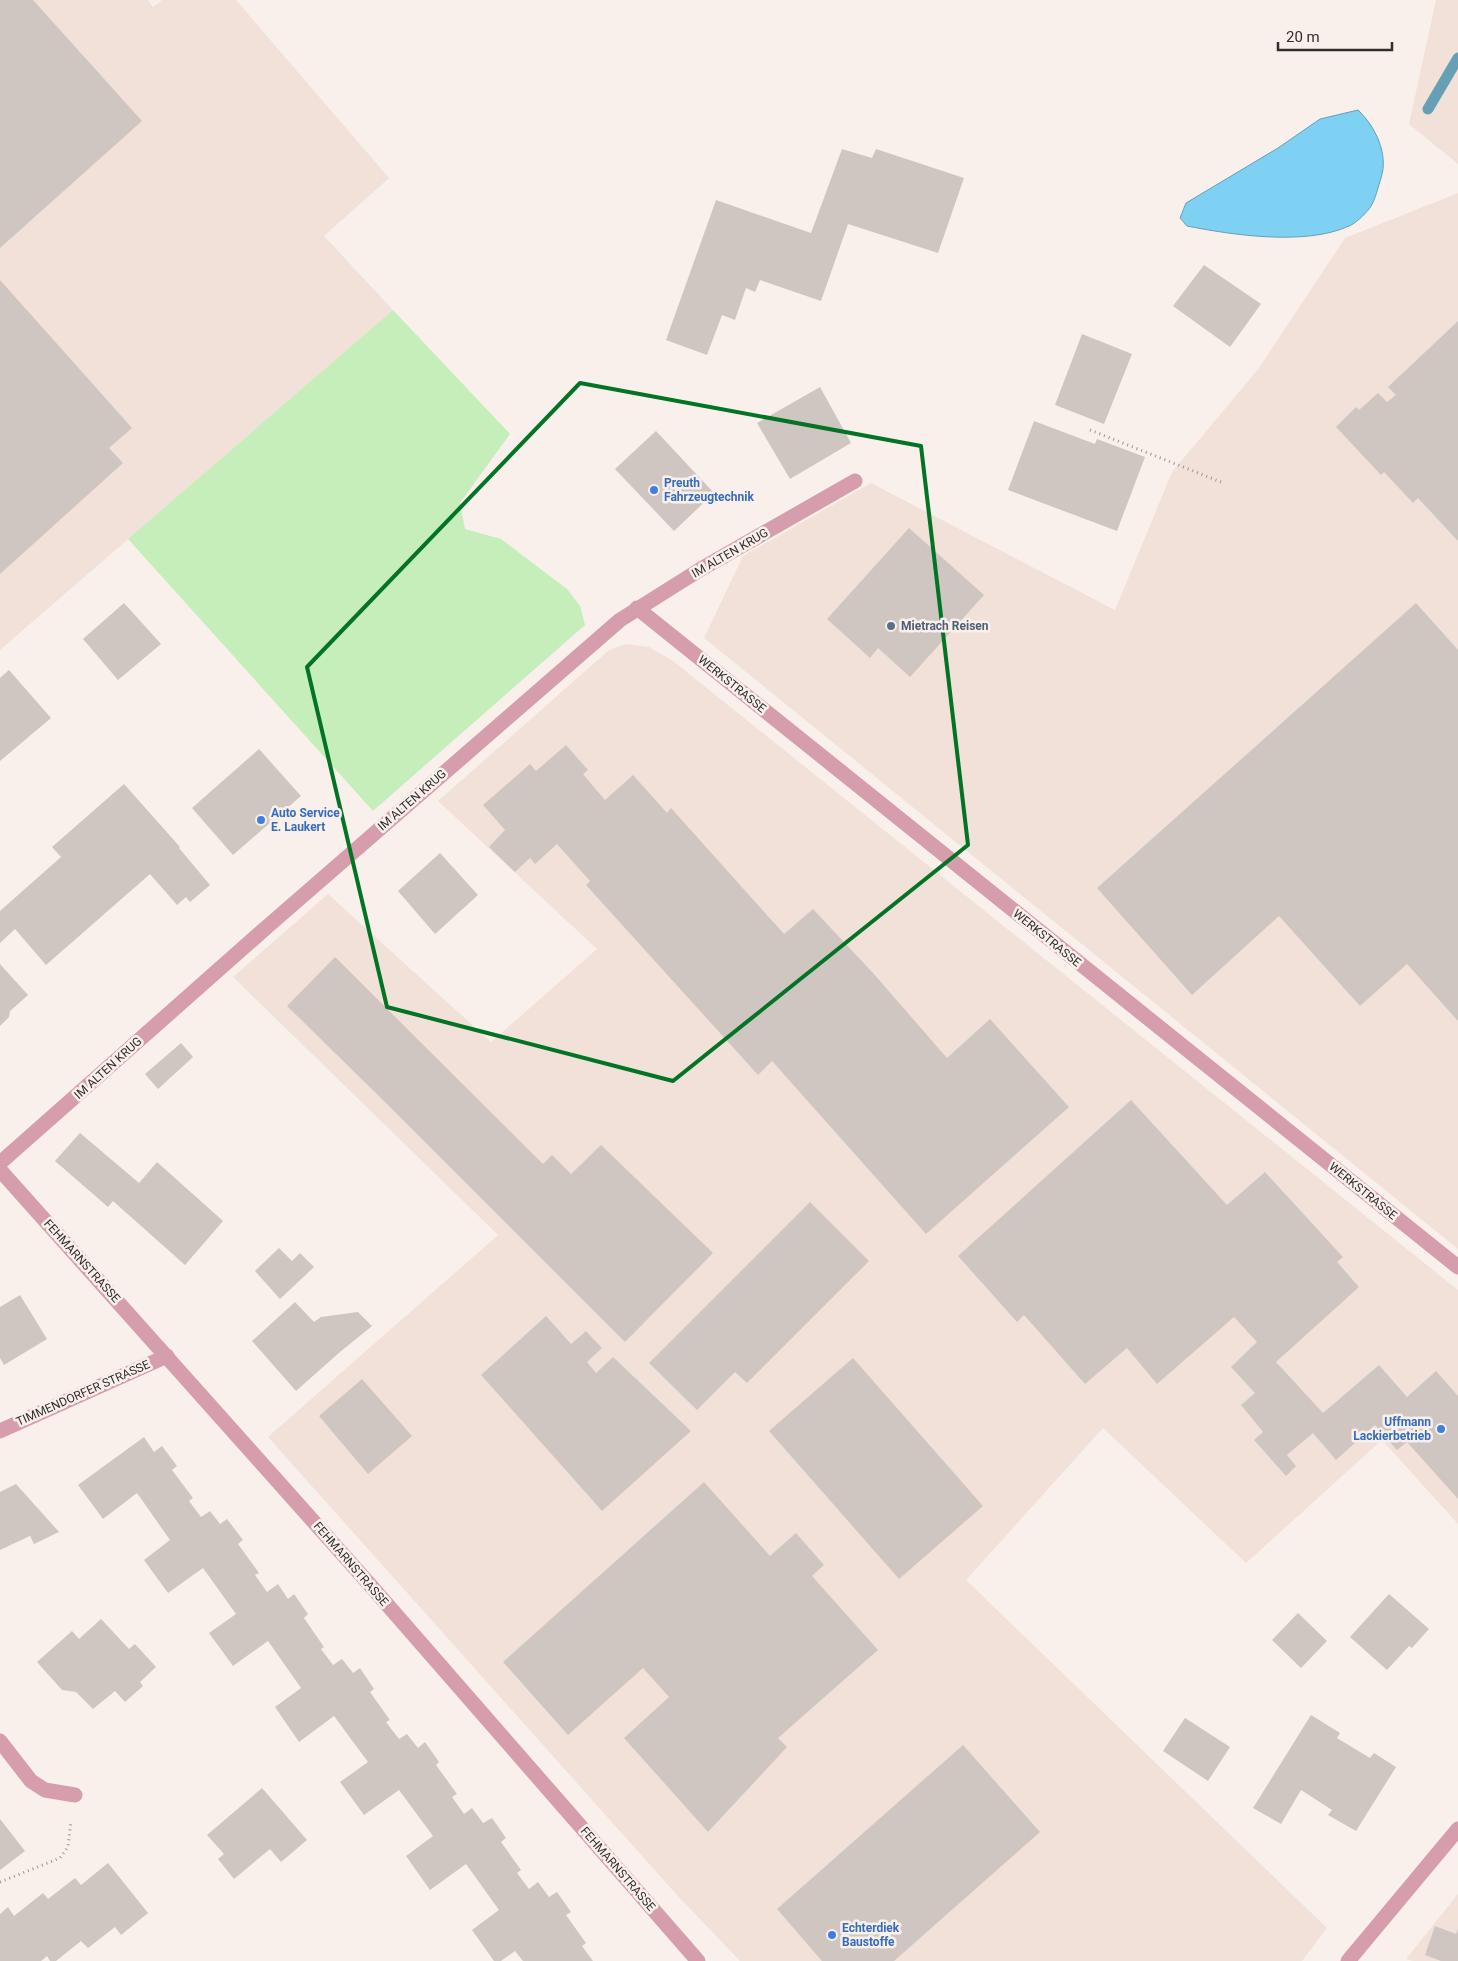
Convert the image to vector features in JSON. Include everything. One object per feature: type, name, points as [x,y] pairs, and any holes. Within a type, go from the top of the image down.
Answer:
[{"type":"street","name":"IM ALTEN KRUG","points":[[0,1163],[566,665],[620,620],[710,564],[855,481]]},
{"type":"street","name":"WERKSTRASSE","points":[[637,608],[1458,1267]]},
{"type":"street","name":"FEHMARNSTRASSE","points":[[0,1170],[430,1653],[698,1961]]},
{"type":"street","name":"TIMMENDORFER STRASSE","points":[[0,1431],[167,1356]]},
{"type":"street","points":[[0,1741],[31,1780],[45,1790],[74,1795]]},
{"type":"street","points":[[1348,1961],[1458,1829]]},
{"type":"path","points":[[1090,430],[1221,482]]},
{"type":"path","points":[[0,1882],[60,1858],[68,1847],[74,1795]]},
{"type":"highlighted area","points":[[580,383],[921,446],[968,845],[673,1081],[387,1007],[307,667]]},
{"type":"shaded area","points":[[0,0],[148,0],[153,7],[162,0],[236,0],[389,178],[324,236],[393,310],[0,650]]},
{"type":"shaded area","points":[[1436,0],[1458,0],[1458,164],[1409,124]]},
{"type":"shaded area","points":[[1458,193],[1458,1249],[704,638],[743,556],[871,483],[1115,610],[1172,472],[1259,368],[1345,238]]},
{"type":"shaded area","points":[[626,644],[649,647],[673,661],[1458,1290],[1458,1524],[1382,1440],[1246,1563],[1103,1428],[966,1580],[1327,1928],[1302,1961],[740,1961],[676,1894],[268,1437],[498,1235],[233,977],[328,894],[491,1042],[597,949],[438,801],[609,650]]},
{"type":"shaded area","points":[[1458,1894],[1458,1961],[1413,1961],[1406,1959]]},
{"type":"green space","points":[[393,310],[510,434],[460,503],[465,529],[501,539],[567,589],[580,606],[585,625],[373,811],[128,539]]},
{"type":"water","points":[[1358,110],[1370,124],[1379,141],[1382,150],[1383,169],[1371,206],[1351,225],[1332,232],[1312,236],[1269,237],[1225,233],[1187,226],[1180,218],[1186,203],[1278,148],[1320,119]]},
{"type":"building","points":[[0,0],[33,0],[142,121],[0,248]]},
{"type":"building","points":[[842,149],[872,158],[876,149],[964,178],[938,253],[848,224],[821,301],[760,280],[755,292],[746,288],[735,320],[722,315],[707,355],[666,340],[716,200],[811,233]]},
{"type":"building","points":[[1204,265],[1261,304],[1230,347],[1173,306]]},
{"type":"building","points":[[0,280],[132,428],[109,448],[123,463],[0,574]]},
{"type":"building","points":[[1458,321],[1458,541],[1418,498],[1413,503],[1384,472],[1381,475],[1336,427],[1356,407],[1359,410],[1378,393],[1387,402],[1396,395],[1388,387]]},
{"type":"building","points":[[1082,334],[1132,354],[1104,424],[1055,405]]},
{"type":"building","points":[[820,387],[851,443],[790,479],[757,423]]},
{"type":"building","points":[[1034,421],[1095,444],[1097,439],[1145,457],[1117,531],[1008,490]]},
{"type":"building","points":[[656,431],[714,493],[674,531],[615,469]]},
{"type":"building","points":[[909,528],[984,595],[910,677],[878,648],[870,658],[827,619]]},
{"type":"building","points":[[124,603],[161,644],[118,680],[83,639]]},
{"type":"building","points":[[1416,603],[1458,650],[1458,1021],[1407,964],[1360,1006],[1279,916],[1192,995],[1097,888]]},
{"type":"building","points":[[9,670],[51,718],[0,761],[0,678]]},
{"type":"building","points":[[566,745],[588,770],[583,774],[605,800],[633,775],[667,813],[671,808],[784,934],[813,909],[873,973],[947,1058],[990,1019],[1069,1107],[926,1234],[772,1061],[758,1075],[586,885],[590,881],[557,844],[535,864],[530,858],[515,872],[489,847],[505,830],[483,805],[530,764],[536,771]]},
{"type":"building","points":[[259,749],[301,796],[233,855],[192,808]]},
{"type":"building","points":[[124,784],[180,847],[210,885],[190,902],[186,897],[177,905],[150,874],[46,965],[15,929],[0,943],[0,911],[61,857],[52,847]]},
{"type":"building","points":[[440,853],[478,895],[435,934],[398,891]]},
{"type":"building","points":[[335,957],[543,1164],[552,1155],[571,1174],[601,1145],[713,1253],[625,1342],[287,1006]]},
{"type":"building","points":[[0,964],[28,995],[10,1011],[9,1017],[0,1026]]},
{"type":"building","points":[[181,1043],[193,1057],[158,1089],[145,1074]]},
{"type":"building","points":[[1131,1100],[1227,1205],[1265,1172],[1343,1257],[1337,1262],[1359,1287],[1276,1362],[1323,1413],[1379,1365],[1407,1397],[1436,1371],[1458,1396],[1458,1499],[1407,1442],[1397,1450],[1375,1425],[1336,1460],[1313,1433],[1287,1455],[1296,1466],[1286,1476],[1254,1440],[1263,1432],[1241,1405],[1255,1393],[1231,1367],[1257,1342],[1234,1317],[1157,1384],[1127,1348],[1085,1384],[1024,1315],[1017,1322],[958,1256]]},
{"type":"building","points":[[80,1133],[139,1183],[157,1162],[223,1221],[185,1265],[113,1201],[108,1207],[55,1161]]},
{"type":"building","points":[[810,1202],[869,1261],[747,1383],[735,1372],[697,1410],[649,1363]]},
{"type":"building","points":[[279,1248],[292,1261],[300,1253],[314,1267],[280,1299],[255,1271]]},
{"type":"building","points":[[20,1295],[47,1339],[4,1365],[0,1358],[0,1307]]},
{"type":"building","points":[[295,1302],[314,1322],[321,1317],[358,1312],[372,1326],[296,1391],[252,1341]]},
{"type":"building","points":[[546,1316],[571,1344],[586,1331],[602,1348],[587,1362],[596,1373],[613,1357],[691,1431],[602,1511],[481,1375]]},
{"type":"building","points":[[853,1358],[983,1506],[899,1579],[769,1431]]},
{"type":"building","points":[[362,1379],[412,1436],[368,1474],[319,1416]]},
{"type":"building","points":[[144,1437],[154,1452],[162,1446],[177,1466],[172,1470],[193,1498],[189,1501],[201,1517],[210,1511],[220,1524],[227,1519],[243,1540],[238,1544],[259,1573],[255,1575],[267,1592],[278,1584],[288,1599],[294,1594],[308,1614],[304,1618],[324,1647],[321,1649],[333,1665],[342,1659],[353,1673],[360,1668],[374,1689],[370,1692],[390,1720],[386,1722],[399,1739],[407,1734],[418,1748],[425,1742],[439,1762],[436,1765],[457,1794],[452,1797],[464,1814],[472,1808],[483,1823],[492,1818],[506,1838],[501,1842],[521,1870],[517,1873],[529,1889],[538,1882],[549,1897],[557,1892],[571,1912],[566,1915],[586,1943],[582,1946],[593,1961],[523,1961],[515,1951],[501,1961],[494,1961],[472,1930],[499,1910],[466,1864],[430,1890],[406,1856],[433,1836],[399,1790],[364,1815],[340,1782],[368,1762],[334,1716],[299,1742],[275,1707],[301,1688],[268,1641],[233,1666],[209,1633],[236,1614],[203,1568],[168,1593],[144,1560],[170,1540],[137,1493],[103,1519],[78,1485]]},
{"type":"building","points":[[704,1482],[770,1556],[796,1533],[824,1565],[812,1576],[878,1650],[778,1738],[787,1747],[708,1832],[624,1738],[669,1697],[643,1668],[568,1735],[503,1662]]},
{"type":"building","points":[[16,1484],[59,1532],[34,1544],[30,1536],[0,1550],[0,1492]]},
{"type":"building","points":[[1389,1594],[1429,1629],[1412,1648],[1409,1646],[1387,1670],[1350,1637]]},
{"type":"building","points":[[1298,1613],[1327,1641],[1301,1668],[1272,1640]]},
{"type":"building","points":[[101,1619],[129,1649],[135,1644],[156,1667],[140,1682],[143,1686],[125,1702],[115,1691],[93,1709],[76,1692],[62,1690],[37,1662],[72,1631],[79,1639]]},
{"type":"building","points":[[1311,1715],[1340,1733],[1337,1738],[1370,1758],[1374,1753],[1396,1767],[1356,1831],[1328,1815],[1332,1810],[1301,1790],[1281,1824],[1253,1808]]},
{"type":"building","points":[[1185,1718],[1230,1747],[1208,1781],[1163,1751]]},
{"type":"building","points":[[963,1745],[1040,1832],[894,1961],[822,1961],[777,1909]]},
{"type":"building","points":[[262,1788],[307,1840],[281,1862],[270,1849],[234,1879],[218,1859],[224,1854],[207,1835]]},
{"type":"building","points":[[0,1819],[25,1851],[0,1870]]},
{"type":"building","points":[[108,1863],[148,1913],[121,1935],[115,1927],[88,1948],[81,1941],[56,1961],[50,1961],[47,1956],[41,1961],[0,1961],[0,1914],[8,1907],[14,1916],[43,1893],[48,1899],[75,1878],[81,1885]]},
{"type":"building","points":[[1435,1926],[1456,1934],[1458,1928],[1458,1961],[1441,1961],[1425,1955]]},
{"type":"waterway","points":[[1428,109],[1458,58]]},
{"type":"place","name":"Preuth Fahrzeugtechnik","points":[[654,490]]},
{"type":"place","name":"Mietrach Reisen","points":[[891,626]]},
{"type":"place","name":"Auto Service E. Laukert","points":[[261,820]]},
{"type":"place","name":"Uffmann Lackierbetrieb","points":[[1441,1429]]},
{"type":"place","name":"Echterdiek Baustoffe","points":[[832,1935]]}]
